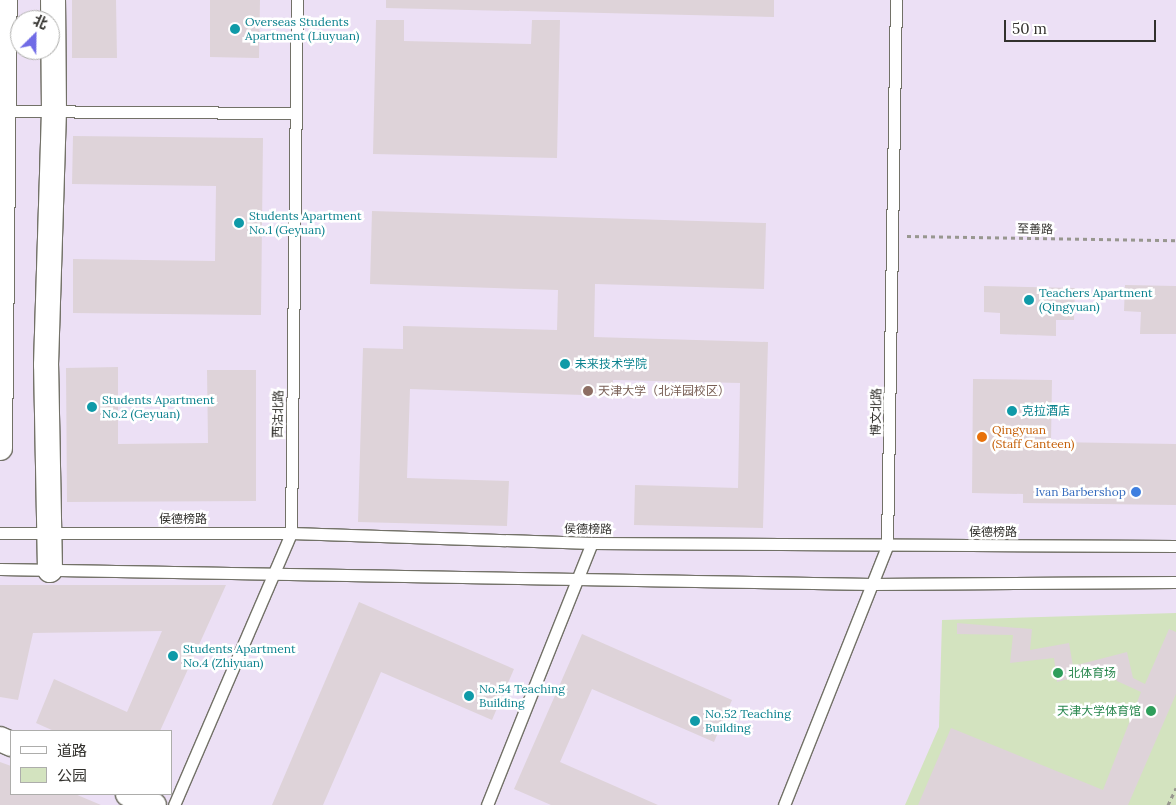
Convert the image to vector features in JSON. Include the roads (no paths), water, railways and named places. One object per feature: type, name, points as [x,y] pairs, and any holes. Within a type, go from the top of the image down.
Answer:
[{"type":"street","points":[[0,448],[2,111],[5,0]]},
{"type":"street","points":[[50,570],[46,365],[54,112],[53,0]]},
{"type":"street","points":[[130,795],[154,805]]},
{"type":"lane","name":"西沽北路","points":[[174,805],[291,532],[297,0]]},
{"type":"lane","name":"博文北路","points":[[784,805],[887,546],[894,236],[896,0]]},
{"type":"lane","points":[[2,111],[295,113]]},
{"type":"lane","name":"侯德榜路","points":[[0,533],[291,532],[592,543],[1176,546]]},
{"type":"lane","points":[[487,805],[592,543]]},
{"type":"lane","points":[[0,569],[872,584],[1176,582]]},
{"type":"place","name":"Overseas Students Apartment (Liuyuan)","points":[[235,29]]},
{"type":"place","name":"Students Apartment No.1 (Geyuan)","points":[[239,223]]},
{"type":"place","name":"Teachers Apartment (Qingyuan)","points":[[1029,300]]},
{"type":"place","name":"未来技术学院","points":[[565,364]]},
{"type":"place","name":"天津大学（北洋园校区）","points":[[588,391]]},
{"type":"place","name":"Students Apartment No.2 (Geyuan)","points":[[92,407]]},
{"type":"place","name":"克拉酒店","points":[[1012,411]]},
{"type":"place","name":"Qingyuan (Staff Canteen)","points":[[982,437]]},
{"type":"place","name":"Ivan Barbershop","points":[[1136,492]]},
{"type":"place","name":"Students Apartment No.4 (Zhiyuan)","points":[[173,656]]},
{"type":"place","name":"北体育场","points":[[1058,673]]},
{"type":"place","name":"No.54 Teaching Building","points":[[469,696]]},
{"type":"place","name":"天津大学体育馆","points":[[1151,711]]},
{"type":"place","name":"No.52 Teaching Building","points":[[695,721]]}]
